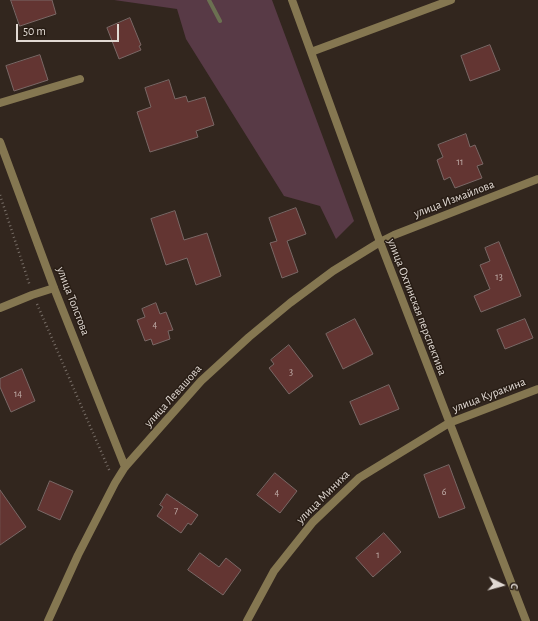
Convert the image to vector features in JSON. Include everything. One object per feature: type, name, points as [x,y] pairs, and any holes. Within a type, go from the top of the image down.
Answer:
[{"type":"street","name":"улица Охтинская перспектива","points":[[292,0],[380,242],[526,621]]},
{"type":"street","points":[[311,52],[451,0]]},
{"type":"street","points":[[0,103],[80,79]]},
{"type":"street","name":"улица Толстова","points":[[0,142],[54,288],[125,467]]},
{"type":"street","name":"улица Измайлова","points":[[380,242],[394,235],[538,180]]},
{"type":"street","name":"улица Левашова","points":[[48,621],[78,555],[115,483],[125,467],[201,380],[290,303],[333,271],[380,242]]},
{"type":"street","points":[[0,308],[54,288]]},
{"type":"street","name":"улица Куракина","points":[[449,423],[538,389]]},
{"type":"street","name":"улица Миниха","points":[[248,621],[274,571],[313,522],[359,478],[449,423]]},
{"type":"path","points":[[0,195],[32,295],[115,483]]},
{"type":"shaded area","points":[[114,0],[272,0],[354,221],[336,239],[320,206],[284,196],[186,39],[177,9]]},
{"type":"building","points":[[11,0],[52,0],[56,14],[20,26]]},
{"type":"building","points":[[130,18],[141,45],[139,46],[141,50],[119,59],[107,28]]},
{"type":"building","points":[[490,45],[500,70],[470,81],[461,56]]},
{"type":"building","points":[[40,55],[48,80],[14,91],[6,66]]},
{"type":"building","points":[[169,80],[175,99],[186,96],[188,102],[205,97],[214,125],[196,131],[198,137],[150,152],[137,112],[151,107],[145,88]]},
{"type":"building","points":[[466,134],[470,147],[475,145],[483,164],[477,166],[482,178],[455,188],[450,177],[444,180],[437,160],[443,157],[438,145]]},
{"type":"building","points":[[296,208],[306,234],[287,241],[298,272],[282,278],[270,243],[277,241],[269,218]]},
{"type":"building","points":[[175,211],[184,240],[207,233],[221,276],[196,285],[187,258],[166,265],[151,219]]},
{"type":"building","points":[[499,242],[521,296],[481,312],[474,296],[490,289],[480,265],[490,261],[485,248]]},
{"type":"building","points":[[156,303],[160,314],[166,312],[173,330],[168,331],[170,339],[153,345],[151,339],[145,341],[137,320],[145,317],[142,309]]},
{"type":"building","points":[[355,319],[373,354],[343,369],[326,334]]},
{"type":"building","points":[[525,319],[533,338],[505,349],[497,330]]},
{"type":"building","points":[[289,345],[313,376],[289,394],[269,368],[274,364],[271,360]]},
{"type":"building","points":[[22,369],[35,401],[11,412],[0,387],[0,379]]},
{"type":"building","points":[[389,385],[399,409],[360,425],[350,402]]},
{"type":"building","points":[[449,465],[465,508],[439,518],[424,475]]},
{"type":"building","points":[[275,473],[297,491],[280,513],[257,495]]},
{"type":"building","points":[[50,481],[73,491],[60,520],[38,510]]},
{"type":"building","points":[[0,490],[26,527],[0,545]]},
{"type":"building","points":[[167,494],[198,515],[191,525],[188,523],[181,533],[157,516],[163,507],[160,505]]},
{"type":"building","points":[[384,533],[401,552],[373,577],[356,558]]},
{"type":"building","points":[[200,553],[219,567],[226,558],[241,570],[223,595],[188,570]]},
{"type":"waterway","points":[[209,0],[220,21]]}]
